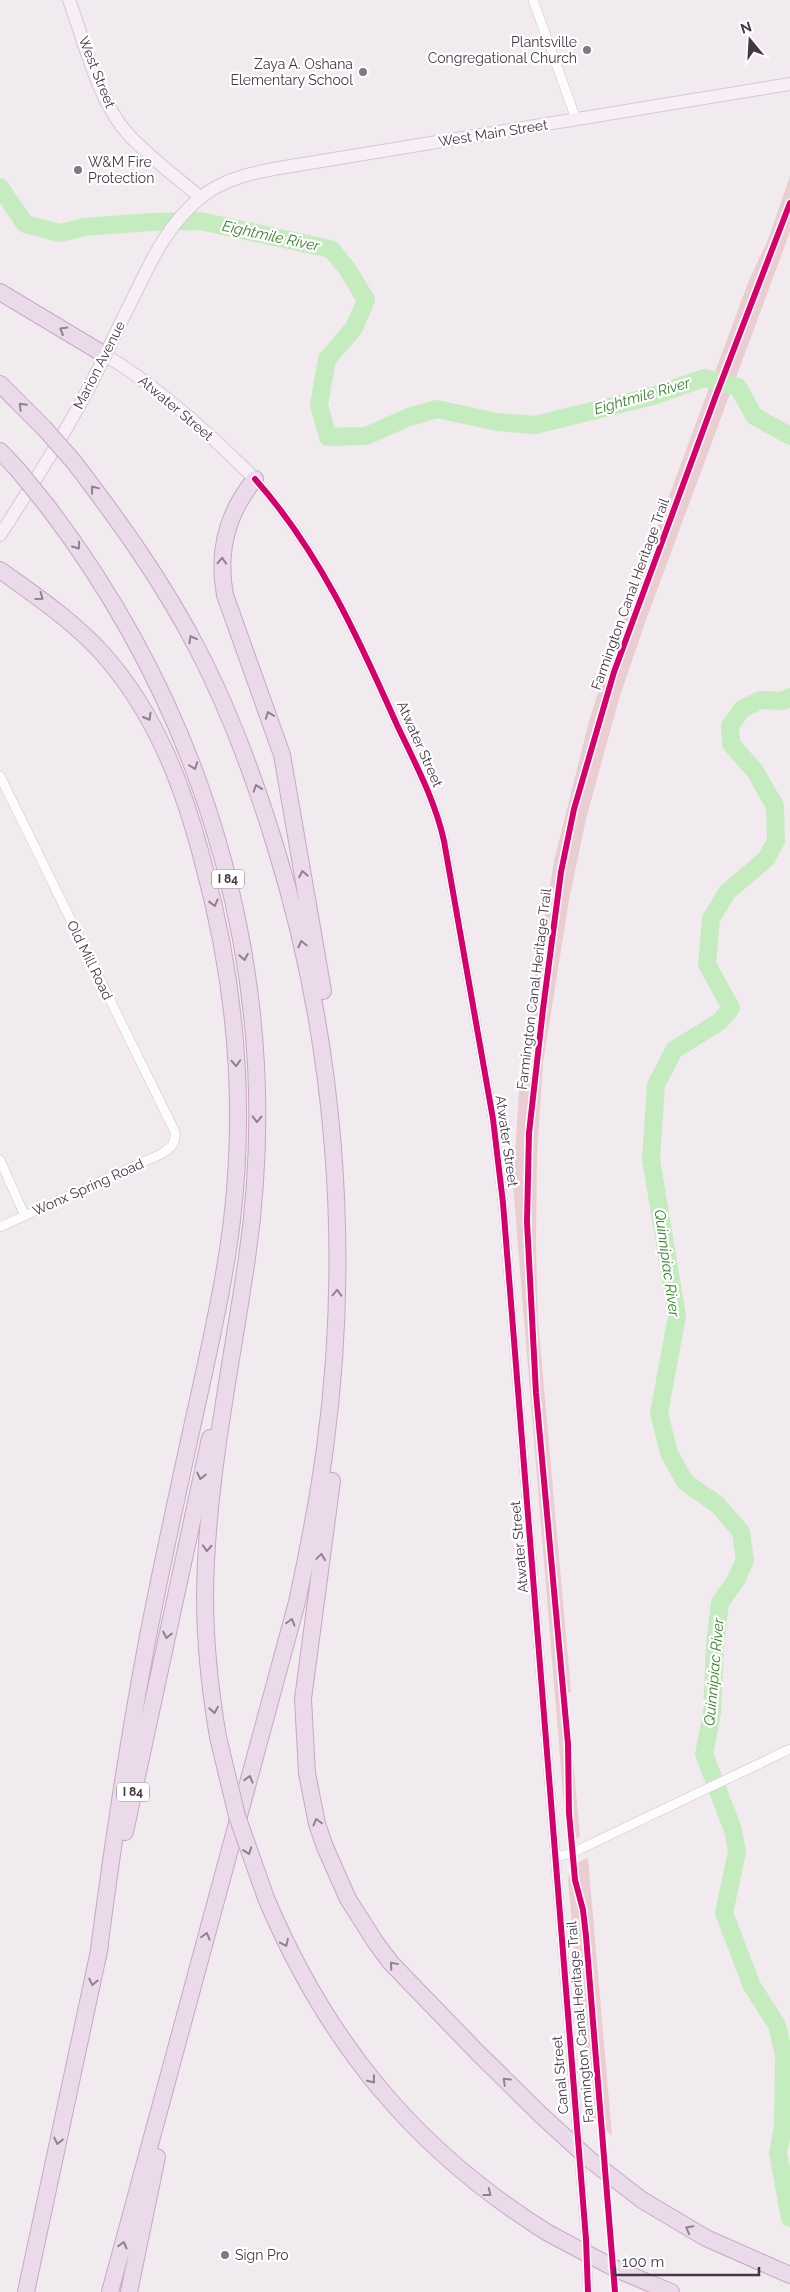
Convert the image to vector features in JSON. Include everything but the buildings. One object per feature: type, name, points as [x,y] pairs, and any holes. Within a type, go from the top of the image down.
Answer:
[{"type":"highway","points":[[0,292],[105,355]]},
{"type":"highway","points":[[0,384],[44,428],[74,462],[140,553],[180,617],[215,684],[251,773],[284,873],[309,974],[332,1130]]},
{"type":"highway","name":"I 84","points":[[0,451],[48,507],[80,551],[119,611],[168,703],[206,802],[232,896],[252,1008],[257,1096],[254,1184],[241,1292],[26,2292]]},
{"type":"highway","points":[[255,479],[240,500],[226,530],[222,579],[233,618],[275,732],[285,770],[330,1036],[337,1236],[336,1441],[303,1699],[305,1757],[318,1824],[325,1847],[348,1899],[376,1943],[413,1988],[541,2115],[589,2159],[642,2200],[698,2234],[790,2275]]},
{"type":"highway","points":[[0,570],[52,606],[104,656],[145,710],[166,750],[188,808],[215,908],[228,974],[235,1043],[238,1113],[237,1147],[228,1256],[156,1594],[118,1810],[98,1957]]},
{"type":"highway","points":[[241,1292],[213,1484],[206,1564],[207,1653],[218,1737],[237,1816],[266,1898],[289,1950],[336,2031],[377,2087],[422,2136],[493,2197],[548,2233],[616,2269],[671,2292]]},
{"type":"highway","points":[[110,2292],[300,1585],[316,1508],[326,1446],[335,1342]]},
{"type":"highway","points":[[129,2292],[199,1962]]},
{"type":"main road","name":"West Street","points":[[69,0],[101,89],[117,119],[139,145],[200,197]]},
{"type":"main road","name":"West Main Street","points":[[200,197],[218,186],[258,172],[790,84]]},
{"type":"main road","name":"Marion Avenue","points":[[0,535],[66,428],[105,355],[147,267],[170,228],[200,197]]},
{"type":"main road","name":"Atwater Street","points":[[105,355],[144,381],[216,441],[255,479]]},
{"type":"street","points":[[533,0],[576,119]]},
{"type":"street","name":"Atwater Street","points":[[255,479],[298,533],[338,597],[433,803],[444,841],[498,1160],[556,1857]]},
{"type":"street","name":"Old Mill Road","points":[[0,776],[174,1132],[174,1145]]},
{"type":"street","name":"Wonx Spring Road","points":[[0,1227],[161,1154],[174,1145]]},
{"type":"street","points":[[0,1160],[25,1216]]},
{"type":"street","points":[[556,1857],[572,1853],[790,1749]]},
{"type":"street","name":"Canal Street","points":[[556,1857],[586,2239],[588,2292]]},
{"type":"shaded area","points":[[790,176],[790,232],[646,620],[619,699],[586,819],[569,900],[543,1063],[537,1154],[536,1244],[538,1320],[571,1692],[567,1693],[580,1837],[567,1842],[513,1185],[521,1061],[554,861],[589,721],[611,653],[749,280],[768,240]]},
{"type":"shaded area","points":[[588,1858],[612,2136],[589,2115],[568,1879],[574,1864]]},
{"type":"waterway","name":"Eightmile River","points":[[0,187],[25,224],[60,233],[84,227],[151,222],[200,221],[331,249],[348,270],[366,300],[354,328],[327,359],[319,405],[328,437],[366,436],[409,417],[437,409],[497,422],[535,425],[653,396],[704,378],[738,387],[754,416],[790,436]]},
{"type":"waterway","name":"Quinnipiac River","points":[[790,697],[783,701],[761,700],[742,709],[730,726],[731,744],[755,771],[775,806],[776,841],[766,859],[727,892],[711,919],[707,964],[731,1008],[719,1022],[674,1050],[656,1085],[651,1159],[677,1316],[659,1413],[669,1453],[685,1482],[718,1505],[741,1532],[745,1560],[736,1580],[720,1603],[715,1644],[712,1713],[704,1754],[733,1830],[737,1852],[724,1913],[752,1986],[777,2025],[784,2055],[783,2127],[778,2153],[790,2218]]},
{"type":"cycle path","name":"Farmington Canal Heritage Trail","points":[[615,2292],[586,1936],[583,1910],[575,1880],[569,1813],[568,1744],[536,1393],[527,1222],[529,1133],[561,872],[574,809],[614,672],[715,398],[790,203]]},
{"type":"cycle path","name":"Farmington Canal Heritage Trail","points":[[255,479],[299,535],[352,627],[424,782],[444,841],[493,1119],[503,1203],[586,2239],[588,2292]]},
{"type":"place","name":"Plantsville Congregational Church","points":[[587,50]]},
{"type":"place","name":"Zaya A. Oshana Elementary School","points":[[363,72]]},
{"type":"place","name":"W&M Fire Protection","points":[[78,170]]},
{"type":"place","name":"Sign Pro","points":[[225,2255]]}]
